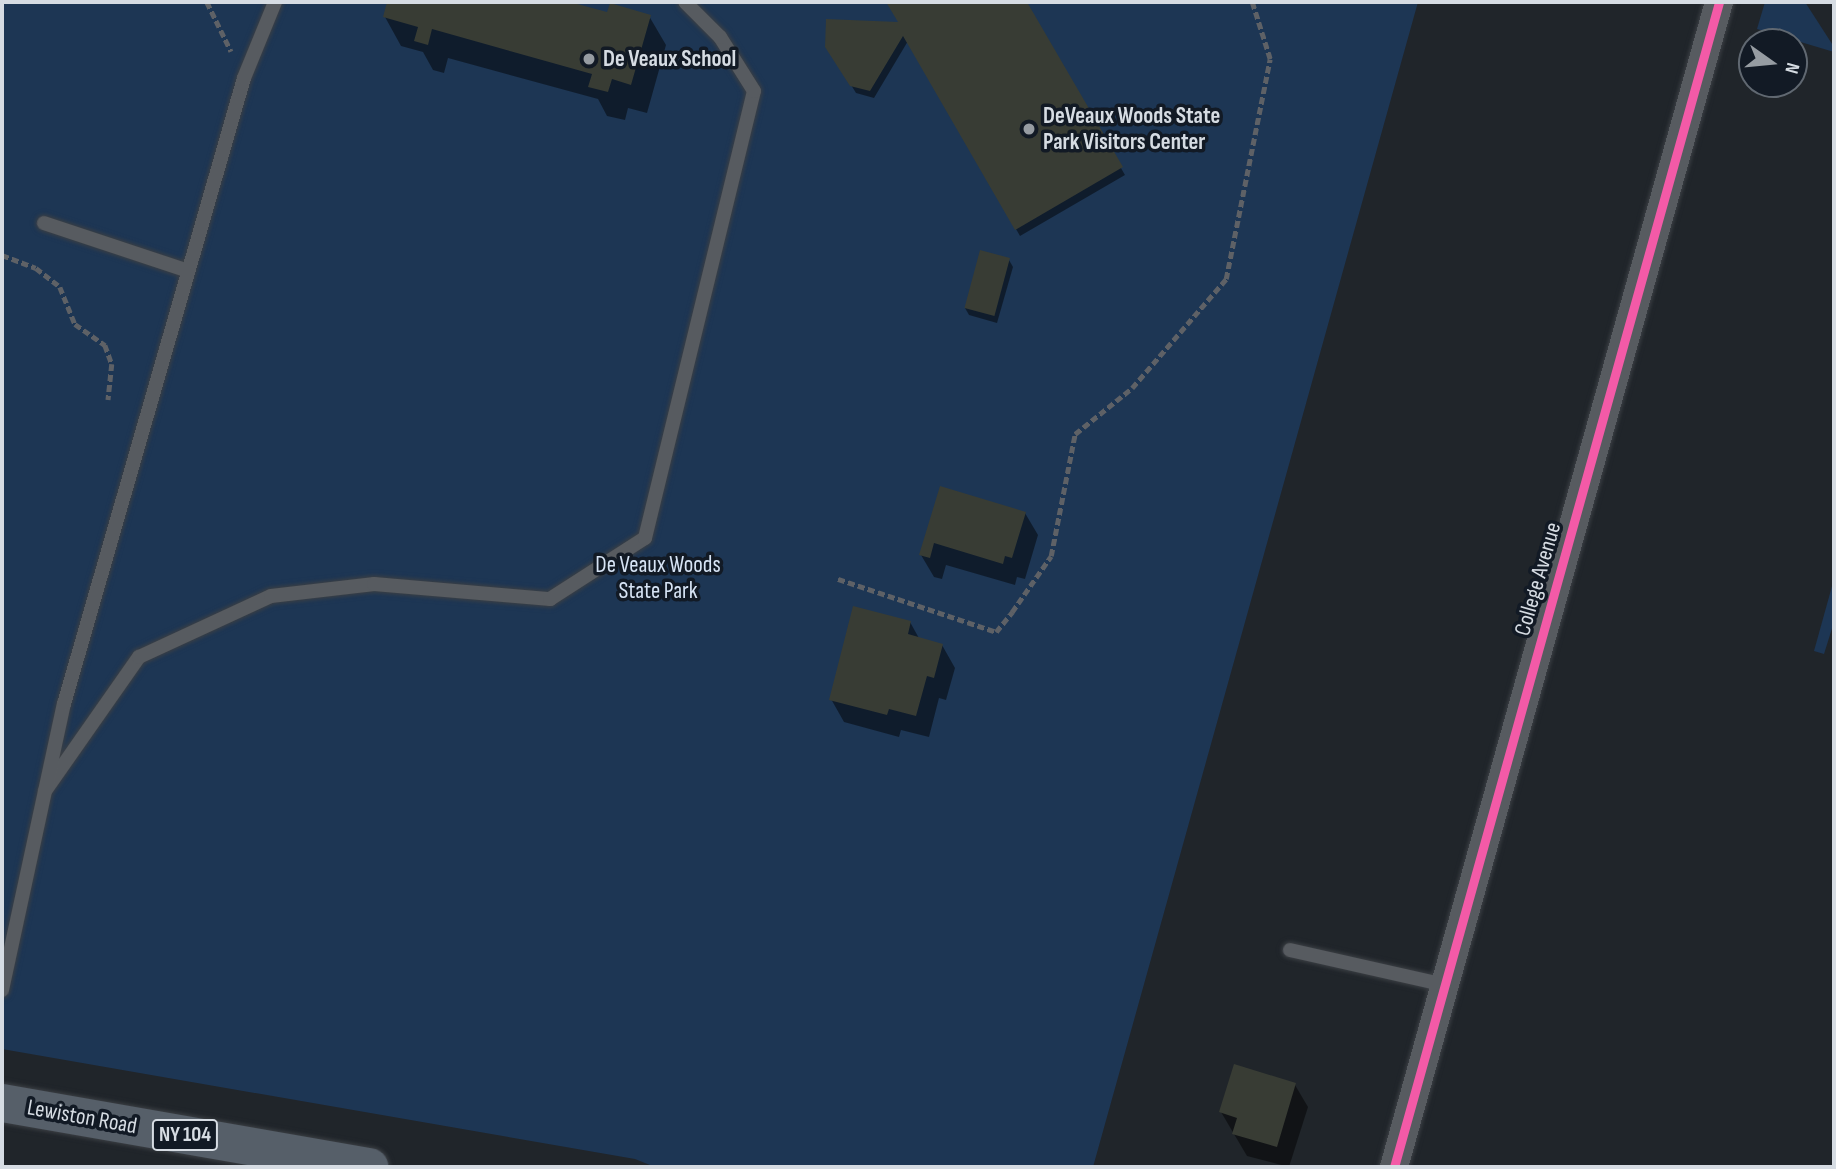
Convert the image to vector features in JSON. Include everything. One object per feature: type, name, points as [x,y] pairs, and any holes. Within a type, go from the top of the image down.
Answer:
[{"type":"main road","name":"Lewiston Road","points":[[2,1103],[369,1167]]},
{"type":"street","name":"College Avenue","points":[[1394,1167],[1719,2]]},
{"type":"lane","points":[[2,990],[64,704],[244,78],[275,2]]},
{"type":"lane","points":[[45,791],[139,657],[271,596],[374,583],[550,599],[645,538],[754,92],[720,37],[685,2]]},
{"type":"lane","points":[[44,223],[188,271]]},
{"type":"lane","points":[[1290,950],[1445,985]]},
{"type":"path","points":[[207,2],[244,78]]},
{"type":"path","points":[[838,579],[996,632],[1020,601],[1051,556],[1075,434],[1132,388],[1226,279],[1270,59],[1252,2]]},
{"type":"path","points":[[2,255],[36,268],[60,287],[75,324],[106,345],[113,365],[108,400]]},
{"type":"green space","name":"De Veaux Woods State Park","points":[[2,2],[1418,2],[1093,1167],[655,1167],[635,1159],[2,1049]]},
{"type":"green space","points":[[1765,2],[1805,2],[1834,47],[1834,52],[1808,44],[1808,28],[1757,28]]},
{"type":"green space","points":[[1834,579],[1834,622],[1824,654],[1814,651]]},
{"type":"building","name":"De Veaux School","points":[[387,2],[570,2],[607,12],[610,3],[651,15],[631,85],[612,79],[608,92],[588,87],[592,74],[432,29],[428,45],[414,41],[418,27],[383,17]]},
{"type":"building","name":"DeVeaux Woods State Park Visitors Center","points":[[886,2],[1027,2],[1123,167],[1015,230],[903,36],[870,91],[850,86],[825,47],[826,19],[898,22]]},
{"type":"building","points":[[980,250],[1010,258],[994,316],[964,308]]},
{"type":"building","points":[[940,486],[1026,512],[1012,558],[1005,556],[1003,564],[934,543],[930,558],[919,555]]},
{"type":"building","points":[[853,606],[911,621],[908,634],[943,644],[934,678],[927,676],[916,716],[889,709],[887,715],[829,700]]},
{"type":"building","points":[[1234,1064],[1296,1083],[1277,1147],[1232,1134],[1237,1118],[1219,1112]]},
{"type":"cycle path","points":[[1394,1167],[1719,2]]},
{"type":"place","name":"De Veaux School","points":[[589,59]]},
{"type":"place","name":"DeVeaux Woods State Park Visitors Center","points":[[1029,129]]}]
